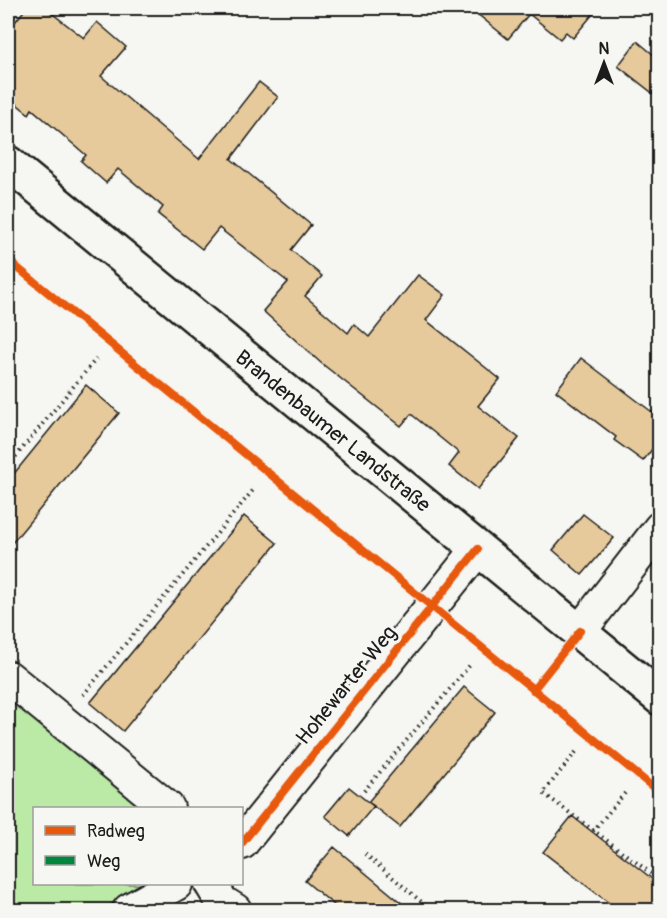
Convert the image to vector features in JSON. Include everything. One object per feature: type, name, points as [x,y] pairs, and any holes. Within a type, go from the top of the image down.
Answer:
[{"type":"main road","name":"Brandenbaumer Landstraße","points":[[8,163],[660,698]]},
{"type":"street","points":[[579,631],[660,528]]},
{"type":"street","name":"Hohewarter Weg","points":[[243,842],[478,549]]},
{"type":"street","points":[[8,677],[167,807]]},
{"type":"street","points":[[129,910],[174,885]]},
{"type":"street","points":[[211,885],[222,902],[235,910]]},
{"type":"path","points":[[8,466],[96,359]]},
{"type":"path","points":[[61,721],[254,489]]},
{"type":"path","points":[[364,791],[470,665]]},
{"type":"path","points":[[576,752],[543,793],[660,880]]},
{"type":"path","points":[[593,831],[625,793]]},
{"type":"path","points":[[365,854],[431,910]]},
{"type":"green space","points":[[8,689],[152,807],[33,807],[33,885],[145,885],[100,910],[8,910]]},
{"type":"building","points":[[26,8],[45,8],[84,38],[97,22],[126,47],[101,76],[199,159],[259,82],[278,97],[231,159],[311,225],[291,250],[322,276],[305,296],[348,333],[354,324],[369,337],[418,275],[445,295],[426,320],[500,379],[478,406],[519,438],[478,489],[449,466],[459,453],[411,414],[401,426],[321,363],[263,311],[288,282],[219,228],[202,249],[158,214],[163,207],[118,169],[106,183],[81,161],[86,155],[32,109],[29,114],[8,97],[8,31]]},
{"type":"building","points":[[470,8],[598,8],[573,38],[566,32],[560,39],[529,14],[508,39]]},
{"type":"building","points":[[637,41],[660,60],[660,99],[618,66]]},
{"type":"building","points":[[581,358],[660,418],[660,439],[643,461],[614,440],[616,437],[556,391]]},
{"type":"building","points":[[86,385],[119,413],[8,548],[8,481]]},
{"type":"building","points":[[583,514],[614,538],[582,575],[553,550]]},
{"type":"building","points":[[244,516],[277,543],[123,731],[90,703]]},
{"type":"building","points":[[464,687],[495,712],[400,827],[374,806],[349,836],[325,816],[349,787],[368,802]]},
{"type":"building","points":[[572,816],[660,885],[660,910],[618,910],[543,852]]},
{"type":"building","points":[[334,847],[410,910],[340,910],[305,881]]},
{"type":"marked path","points":[[8,901],[19,910]]},
{"type":"cycle path","points":[[8,260],[660,793]]},
{"type":"cycle path","points":[[243,842],[478,549]]},
{"type":"cycle path","points":[[533,690],[580,631]]}]
